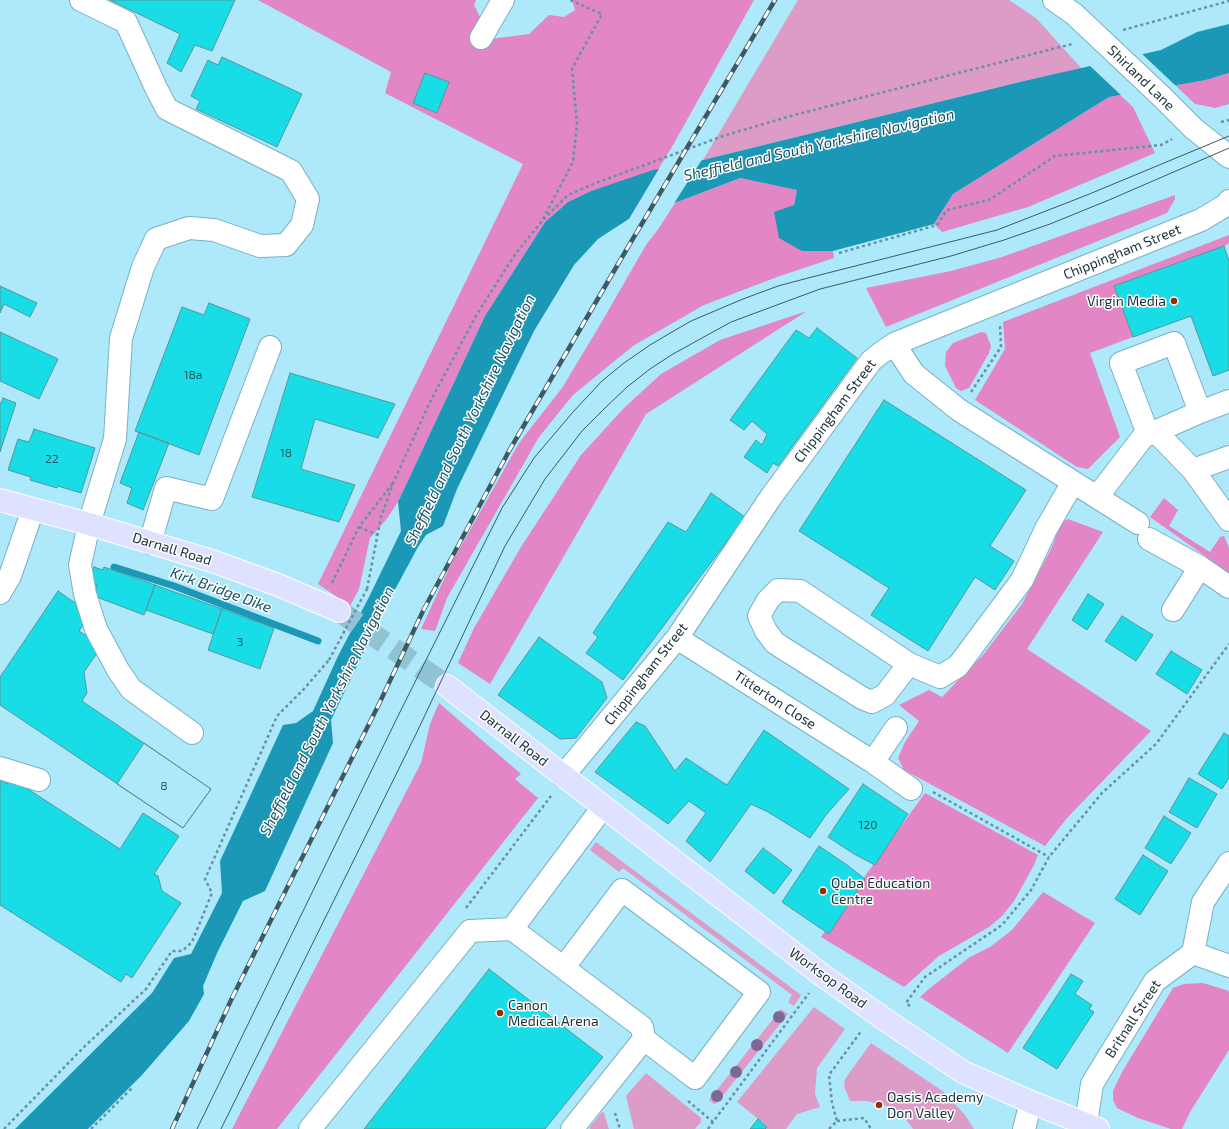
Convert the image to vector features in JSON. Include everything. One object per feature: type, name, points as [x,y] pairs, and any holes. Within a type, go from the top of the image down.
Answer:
[{"type":"main road","name":"Darnall Road","points":[[0,500],[89,524],[215,562],[278,585],[339,611]]},
{"type":"main road","name":"Darnall Road","points":[[447,686],[581,789]]},
{"type":"main road","name":"Worksop Road","points":[[581,789],[822,975],[963,1072],[1092,1127]]},
{"type":"street","points":[[81,0],[126,22],[167,109],[291,171],[308,199],[302,225],[286,245],[260,246],[214,230],[189,228],[156,239],[143,267],[121,338],[115,439],[89,524],[80,565],[85,594],[96,629],[118,670],[131,689],[192,732]]},
{"type":"street","points":[[481,38],[502,0]]},
{"type":"street","name":"Shirland Lane","points":[[1054,0],[1074,14],[1193,128],[1229,157]]},
{"type":"street","name":"Chippingham Street","points":[[563,776],[677,638],[771,497],[871,361],[894,344],[1201,220],[1226,205],[1229,201]]},
{"type":"street","points":[[1200,412],[1174,343],[1121,363],[1151,433],[1194,470],[1229,520]]},
{"type":"street","points":[[894,344],[914,374],[959,410],[1097,497],[1143,531],[1229,587]]},
{"type":"street","points":[[150,543],[166,488],[212,499],[270,347]]},
{"type":"street","points":[[1097,497],[1143,437],[1229,401]]},
{"type":"street","points":[[1194,470],[1229,457]]},
{"type":"street","points":[[909,664],[885,695],[872,702],[862,698],[775,642],[766,631],[759,616],[768,600],[778,590],[800,591],[909,664],[940,677],[958,666],[1022,580],[1046,528],[1073,482]]},
{"type":"street","points":[[0,593],[10,576],[33,509]]},
{"type":"street","points":[[1173,610],[1200,567]]},
{"type":"street","name":"Titterton Close","points":[[677,638],[873,762],[911,790]]},
{"type":"street","points":[[873,762],[896,728]]},
{"type":"street","points":[[0,768],[38,780]]},
{"type":"street","points":[[512,929],[603,807]]},
{"type":"street","points":[[1229,863],[1203,902],[1193,952],[1229,966]]},
{"type":"street","points":[[310,1129],[470,931],[512,929],[642,1026],[644,1039],[696,1078],[759,992],[622,890],[564,967]]},
{"type":"street","name":"Britnall Street","points":[[1092,1127],[1092,1084],[1155,981],[1193,952]]},
{"type":"street","points":[[572,1129],[644,1039]]},
{"type":"street","points":[[1024,1129],[1031,1102]]},
{"type":"path","points":[[542,221],[573,162],[577,124],[572,69],[602,14],[570,0]]},
{"type":"path","points":[[1118,32],[1229,1]]},
{"type":"path","points":[[4,1129],[85,1046],[146,989],[172,951],[182,951],[192,942],[212,893],[205,879],[277,716],[303,690],[329,660],[367,589],[381,517],[394,482],[430,402],[477,314],[516,252],[542,221],[568,195],[603,180],[723,136],[794,115],[1073,44]]},
{"type":"path","points":[[839,253],[938,225],[947,210],[990,200],[1055,156],[1161,145],[1193,128]]},
{"type":"path","points":[[959,410],[1001,348],[999,302]]},
{"type":"path","points":[[332,583],[359,527],[394,482]]},
{"type":"path","points":[[359,527],[378,535]]},
{"type":"path","points":[[912,1008],[906,1003],[925,977],[1002,924],[1031,890],[1049,857],[1102,793],[1156,744],[1229,644]]},
{"type":"path","points":[[911,790],[916,782],[1049,857]]},
{"type":"path","points":[[837,1121],[832,1103],[829,1075],[876,1013]]},
{"type":"path","points":[[91,1129],[133,1087]]},
{"type":"path","points":[[614,1109],[620,1129]]},
{"type":"path","points":[[829,1129],[837,1121],[864,1118],[871,1129]]},
{"type":"path","points":[[708,1129],[713,1122]]},
{"type":"shaded area","points":[[258,0],[476,0],[474,5],[491,39],[529,34],[549,15],[564,17],[575,10],[572,0],[754,0],[658,170],[591,191],[568,202],[545,222],[485,316],[398,502],[386,520],[370,538],[359,589],[350,606],[318,584],[523,164],[385,93],[391,72]]},
{"type":"shaded area","points":[[798,0],[1009,0],[1036,18],[1082,69],[1024,81],[703,160]]},
{"type":"shaded area","points":[[1229,73],[1229,104],[1215,108],[1195,104],[1175,85],[1206,80]]},
{"type":"shaded area","points":[[1120,95],[1133,107],[1155,153],[1028,207],[942,232],[934,224],[953,194],[1109,97]]},
{"type":"shaded area","points":[[740,178],[797,190],[794,205],[802,251],[833,251],[834,258],[777,277],[704,305],[633,346],[573,395],[539,437],[447,598],[435,631],[421,629],[451,564],[519,443],[562,388],[646,245],[675,203]]},
{"type":"shaded area","points":[[1175,195],[1175,199],[1167,213],[886,327],[866,288],[951,271],[1002,257]]},
{"type":"shaded area","points":[[1229,235],[1229,243],[1224,246],[1114,286],[1133,337],[1090,353],[1120,437],[1088,469],[1077,467],[975,400],[1005,349],[1003,322]]},
{"type":"shaded area","points":[[807,311],[646,414],[490,684],[458,663],[474,628],[521,547],[581,455],[624,408],[661,374],[720,340]]},
{"type":"shaded area","points":[[981,332],[986,333],[991,346],[989,353],[969,388],[961,391],[956,388],[945,366],[946,352],[953,343]]},
{"type":"shaded area","points":[[1164,498],[1178,510],[1169,526],[1210,552],[1220,537],[1224,536],[1229,548],[1229,573],[1150,517]]},
{"type":"shaded area","points":[[1068,519],[1103,532],[1027,649],[1151,731],[1067,818],[1045,846],[904,770],[898,758],[905,742],[919,721],[899,705],[929,690],[942,697],[983,655],[1022,604],[1051,549],[1061,523]]},
{"type":"shaded area","points":[[439,703],[521,774],[515,779],[538,798],[277,1129],[232,1129],[421,763],[430,724]]},
{"type":"shaded area","points":[[925,793],[1038,855],[1014,901],[1002,916],[989,927],[939,956],[904,987],[821,937]]},
{"type":"shaded area","points":[[596,842],[801,995],[794,1006],[788,1002],[792,995],[623,868],[619,872],[590,850]]},
{"type":"shaded area","points":[[1043,892],[1095,923],[1008,1053],[920,997],[970,957],[990,947],[1012,930]]},
{"type":"shaded area","points":[[1203,983],[1229,991],[1229,1050],[1190,1112],[1182,1129],[1171,1129],[1138,1118],[1117,1108],[1113,1100],[1113,1091],[1122,1072],[1173,988],[1184,984]]},
{"type":"shaded area","points":[[814,1007],[845,1029],[817,1068],[815,1094],[820,1107],[797,1114],[786,1129],[765,1129],[767,1126],[737,1102]]},
{"type":"shaded area","points":[[781,1009],[788,1014],[717,1103],[714,1104],[709,1100]]},
{"type":"shaded area","points":[[871,1043],[944,1092],[965,1115],[974,1129],[913,1129],[901,1113],[891,1107],[867,1101],[850,1101],[844,1086],[845,1079]]},
{"type":"shaded area","points":[[646,1073],[701,1118],[701,1122],[695,1129],[634,1129],[626,1096]]},
{"type":"shaded area","points":[[602,1112],[604,1113],[609,1129],[590,1129],[590,1127]]},
{"type":"water","name":"Sheffield and South Yorkshire Navigation","points":[[1229,24],[1229,73],[1206,80],[1109,97],[953,194],[934,224],[833,251],[802,251],[779,238],[774,212],[794,205],[797,190],[740,178],[680,201],[635,215],[598,239],[574,265],[534,331],[457,489],[443,526],[426,535],[385,608],[331,720],[333,743],[265,891],[243,901],[218,951],[203,986],[204,994],[189,1021],[142,1075],[88,1129],[15,1129],[152,993],[174,958],[191,954],[222,893],[220,861],[283,725],[296,723],[313,711],[338,656],[401,531],[398,502],[485,316],[545,222],[568,202],[591,191],[653,170],[703,160],[1024,81],[1161,50],[1197,32]]},
{"type":"pier","points":[[1141,53],[1177,87],[1122,96],[1089,65]]},
{"type":"pier","points":[[703,158],[673,205],[636,217],[626,224],[660,167]]},
{"type":"building","points":[[110,0],[235,0],[212,51],[195,45],[181,72],[167,63],[180,34]]},
{"type":"building","points":[[222,57],[302,94],[277,147],[196,109],[200,101],[191,96],[208,60],[218,65]]},
{"type":"building","points":[[425,73],[449,82],[437,113],[413,103]]},
{"type":"building","name":"Virgin Media","points":[[1224,246],[1229,261],[1229,370],[1213,376],[1191,316],[1133,337],[1114,286]]},
{"type":"building","points":[[0,286],[37,303],[30,317],[4,304],[0,313]]},
{"type":"building","points":[[209,303],[250,319],[199,455],[135,431],[182,307],[204,315]]},
{"type":"building","points":[[817,328],[857,358],[778,466],[773,463],[767,473],[744,457],[756,440],[762,445],[767,434],[752,421],[744,430],[730,420],[796,330],[809,338]]},
{"type":"building","points":[[0,332],[58,359],[39,399],[0,381]]},
{"type":"building","points":[[290,373],[395,404],[378,438],[315,419],[301,469],[355,485],[339,522],[252,497]]},
{"type":"building","points":[[3,398],[16,403],[0,452],[0,403]]},
{"type":"building","points":[[884,400],[1026,490],[990,546],[1014,561],[995,590],[975,577],[928,651],[871,615],[889,588],[799,531]]},
{"type":"building","points":[[34,429],[95,448],[81,493],[30,480],[31,477],[8,470],[18,439],[29,442]]},
{"type":"building","points":[[139,432],[169,443],[143,510],[127,503],[132,488],[120,483]]},
{"type":"building","points":[[711,493],[745,517],[623,680],[586,653],[598,637],[593,633],[668,522],[686,532]]},
{"type":"building","points":[[94,567],[103,570],[104,567],[155,585],[144,615],[94,596],[97,585],[88,582]]},
{"type":"building","points":[[155,585],[222,609],[213,634],[146,610]]},
{"type":"building","points":[[58,591],[81,607],[86,621],[79,631],[102,646],[84,672],[87,693],[82,701],[211,789],[183,828],[0,705],[0,677]]},
{"type":"building","points":[[1088,594],[1104,604],[1087,630],[1072,620]]},
{"type":"building","points":[[222,609],[274,628],[260,669],[208,650]]},
{"type":"building","points":[[1122,616],[1153,635],[1136,661],[1105,641]]},
{"type":"building","points":[[539,637],[602,682],[607,698],[576,738],[560,739],[498,695]]},
{"type":"building","points":[[1171,651],[1202,670],[1187,694],[1156,674]]},
{"type":"building","points":[[636,722],[645,726],[675,771],[686,758],[727,785],[764,730],[849,789],[826,815],[810,838],[768,812],[751,804],[710,862],[686,841],[706,813],[689,801],[668,824],[595,772]]},
{"type":"building","points":[[1224,733],[1229,736],[1229,778],[1222,789],[1198,774]]},
{"type":"building","points":[[144,743],[211,789],[183,828],[117,784]]},
{"type":"building","points":[[11,778],[120,849],[143,813],[179,836],[154,874],[158,876],[162,891],[181,903],[132,978],[126,974],[121,982],[0,905],[0,779],[7,784]]},
{"type":"building","points":[[1189,778],[1217,794],[1197,828],[1169,812]]},
{"type":"building","points":[[863,784],[908,814],[875,865],[854,854],[828,837]]},
{"type":"building","points":[[1164,816],[1191,833],[1171,864],[1145,848]]},
{"type":"building","name":"Quba Education Centre","points":[[819,846],[865,879],[829,934],[782,902]]},
{"type":"building","points":[[763,848],[792,870],[774,894],[745,871]]},
{"type":"building","points":[[1143,855],[1168,871],[1140,915],[1115,899]]},
{"type":"building","name":"Canon Medical Arena","points":[[489,969],[603,1057],[545,1129],[364,1129]]},
{"type":"building","points":[[1071,974],[1083,981],[1075,994],[1092,1005],[1089,1009],[1094,1012],[1057,1069],[1023,1048]]},
{"type":"building","points":[[758,1119],[767,1127],[765,1129],[750,1129]]},
{"type":"waterway","name":"Kirk Bridge Dike","points":[[114,567],[174,586],[318,641]]},
{"type":"tunnel","points":[[339,611],[447,686]]},
{"type":"tram line","points":[[197,1129],[397,718],[502,508],[534,458],[573,412],[602,381],[624,363],[672,332],[691,321],[743,299],[778,286],[997,230],[1087,195],[1229,136]]},
{"type":"tram line","points":[[221,1129],[416,734],[505,546],[545,479],[582,431],[604,409],[627,387],[650,369],[673,354],[731,322],[820,289],[951,256],[1050,224],[1229,148]]},
{"type":"railway","points":[[172,1129],[232,998],[379,704],[423,611],[509,451],[775,0]]},
{"type":"place","name":"Virgin Media","points":[[1174,301]]},
{"type":"place","name":"Quba Education Centre","points":[[823,891]]},
{"type":"place","name":"Canon Medical Arena","points":[[500,1013]]},
{"type":"place","name":"Oasis Academy Don Valley","points":[[879,1105]]}]
